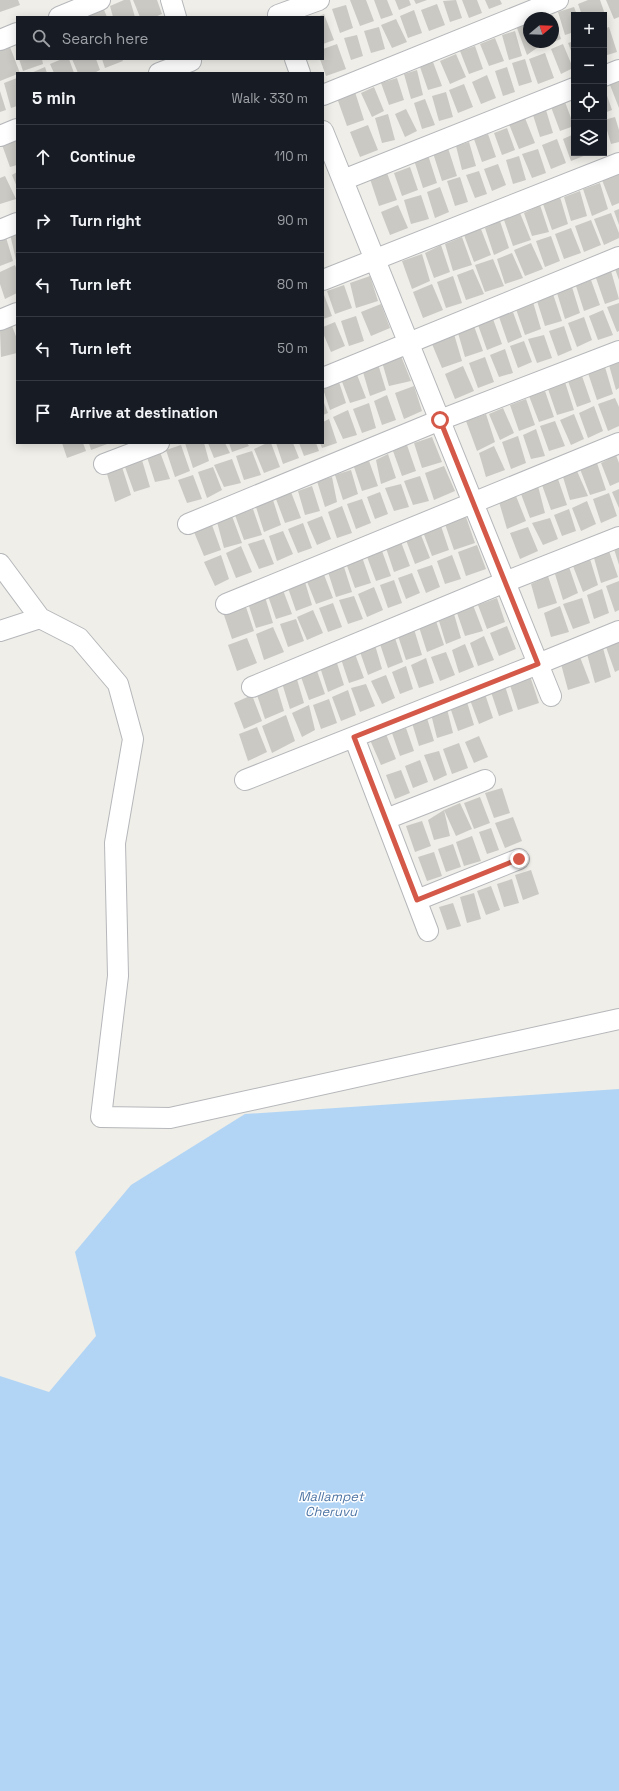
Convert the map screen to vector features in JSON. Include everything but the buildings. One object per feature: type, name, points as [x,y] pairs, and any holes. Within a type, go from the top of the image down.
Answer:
[{"type":"street","points":[[171,0],[176,16]]},
{"type":"street","points":[[277,11],[319,0]]},
{"type":"street","points":[[324,95],[558,0]]},
{"type":"street","points":[[61,16],[88,3]]},
{"type":"street","points":[[0,40],[16,34]]},
{"type":"street","points":[[295,60],[300,72]]},
{"type":"street","points":[[164,72],[192,64]]},
{"type":"street","points":[[607,75],[619,70]]},
{"type":"street","points":[[342,180],[571,89]]},
{"type":"street","points":[[0,136],[16,129]]},
{"type":"street","points":[[324,134],[551,696]]},
{"type":"street","points":[[324,280],[619,162]]},
{"type":"street","points":[[0,230],[16,223]]},
{"type":"street","points":[[324,378],[619,257]]},
{"type":"street","points":[[0,320],[16,313]]},
{"type":"street","points":[[188,524],[440,420],[619,351]]},
{"type":"street","points":[[226,604],[619,443]]},
{"type":"street","points":[[104,464],[156,444]]},
{"type":"street","points":[[252,687],[505,582],[619,537]]},
{"type":"street","points":[[0,564],[40,618],[79,638],[118,684],[134,739],[114,843],[118,976],[101,1117],[170,1118],[619,1019]]},
{"type":"street","points":[[0,631],[40,618]]},
{"type":"street","points":[[245,780],[538,664],[619,630]]},
{"type":"street","points":[[354,737],[428,931]]},
{"type":"street","points":[[386,819],[485,780]]},
{"type":"street","points":[[417,900],[519,859]]},
{"type":"water","name":"Mallampet Cheruvu","points":[[619,1089],[619,1791],[0,1791],[0,1376],[49,1392],[96,1336],[75,1252],[131,1185],[245,1114]]},
{"type":"route","points":[[440,420],[538,664],[354,737],[417,900],[519,859]]}]
